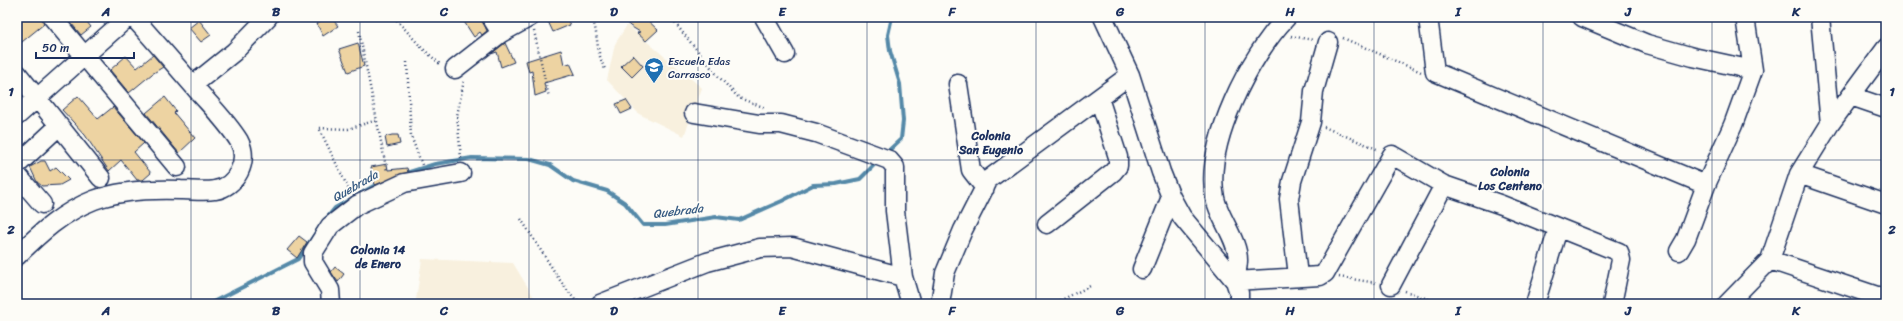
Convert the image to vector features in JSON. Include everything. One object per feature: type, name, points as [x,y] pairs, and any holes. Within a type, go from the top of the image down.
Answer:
[{"type":"street","points":[[52,17],[177,167]]},
{"type":"street","points":[[17,116],[128,17]]},
{"type":"street","points":[[17,256],[40,233],[63,216],[95,200],[130,192],[168,189],[215,190],[232,182],[240,171],[244,158],[240,142],[220,116],[133,17]]},
{"type":"street","points":[[193,85],[234,52],[268,17]]},
{"type":"street","points":[[491,17],[501,33]]},
{"type":"street","points":[[764,17],[784,54]]},
{"type":"street","points":[[1103,17],[1130,75],[1161,172],[1171,197],[1182,217],[1235,281],[1239,293],[1239,304]]},
{"type":"street","points":[[1235,281],[1238,260],[1233,242],[1218,209],[1215,196],[1214,169],[1227,116],[1254,59],[1271,33],[1287,17]]},
{"type":"street","points":[[1428,17],[1435,72],[1706,185]]},
{"type":"street","points":[[1582,17],[1603,21],[1647,44],[1693,57],[1752,70]]},
{"type":"street","points":[[1679,251],[1686,239],[1706,185],[1733,125],[1752,70],[1745,17]]},
{"type":"street","points":[[1820,17],[1830,124]]},
{"type":"street","points":[[455,69],[501,33],[532,21]]},
{"type":"street","points":[[1298,276],[1289,199],[1292,180],[1312,122],[1314,91],[1328,42]]},
{"type":"street","points":[[1727,304],[1770,260],[1799,174],[1830,124],[1886,48]]},
{"type":"street","points":[[17,73],[101,178]]},
{"type":"street","points":[[940,304],[945,273],[963,230],[989,179],[1130,75]]},
{"type":"street","points":[[958,84],[971,170],[985,188]]},
{"type":"street","points":[[1851,96],[1886,108]]},
{"type":"street","points":[[1047,224],[1113,172],[1118,166],[1118,157],[1099,98]]},
{"type":"street","points":[[694,112],[759,124],[781,124],[816,133],[881,157],[895,167],[895,211],[903,277],[911,304]]},
{"type":"street","points":[[17,165],[59,126]]},
{"type":"street","points":[[1235,281],[1298,276],[1320,276],[1325,273],[1392,155],[1444,185],[1502,205],[1558,229],[1619,252],[1621,260],[1612,304]]},
{"type":"street","points":[[331,304],[332,300],[330,290],[313,262],[313,253],[330,226],[357,205],[404,183],[461,172]]},
{"type":"street","points":[[1799,174],[1886,204]]},
{"type":"street","points":[[17,175],[42,204]]},
{"type":"street","points":[[1391,286],[1444,185]]},
{"type":"street","points":[[1142,268],[1171,197]]},
{"type":"street","points":[[1536,304],[1558,229]]},
{"type":"street","points":[[600,304],[708,262],[760,248],[792,247],[903,277]]},
{"type":"street","points":[[1770,260],[1886,299]]},
{"type":"path","points":[[394,17],[444,68],[460,71],[464,77],[457,116],[461,153]]},
{"type":"path","points":[[592,17],[597,34],[597,50],[605,70]]},
{"type":"path","points":[[670,17],[718,76],[739,98],[769,108]]},
{"type":"path","points":[[532,21],[549,97]]},
{"type":"path","points":[[359,31],[387,172]]},
{"type":"path","points":[[1271,33],[1328,42],[1340,37],[1423,73],[1435,72]]},
{"type":"path","points":[[406,62],[411,136],[420,160]]},
{"type":"path","points":[[349,190],[319,128],[348,129],[377,120]]},
{"type":"path","points":[[1312,122],[1392,155]]},
{"type":"path","points":[[521,219],[561,282],[575,300],[589,304]]},
{"type":"path","points":[[1053,304],[1090,286]]},
{"type":"shaded area","name":"Escuela Edas Carrasco","points":[[627,25],[702,88],[684,136],[639,114],[607,80],[615,44]]},
{"type":"shaded area","points":[[422,259],[513,263],[538,304],[414,304],[416,300]]},
{"type":"building","points":[[23,17],[42,17],[44,24],[17,46],[17,22]]},
{"type":"building","points":[[66,17],[83,17],[91,27],[81,35]]},
{"type":"building","points":[[325,17],[331,17],[338,26],[323,36],[317,24]]},
{"type":"building","points":[[461,17],[481,17],[487,31],[482,35],[480,32],[474,37]]},
{"type":"building","points":[[546,17],[566,17],[570,25],[553,32]]},
{"type":"building","points":[[620,17],[644,17],[658,30],[646,41],[637,33],[640,32]]},
{"type":"building","points":[[199,20],[211,35],[201,42],[189,28]]},
{"type":"building","points":[[358,43],[364,66],[348,72],[339,49]]},
{"type":"building","points":[[505,43],[514,62],[501,67],[497,52],[491,54]]},
{"type":"building","points":[[561,50],[564,65],[570,63],[575,74],[544,83],[546,92],[535,96],[532,71],[529,72],[526,61]]},
{"type":"building","points":[[153,55],[163,67],[129,93],[110,70],[126,56],[137,68]]},
{"type":"building","points":[[633,55],[643,66],[632,77],[621,66]]},
{"type":"building","points":[[78,96],[98,119],[113,107],[144,143],[134,152],[151,173],[143,180],[137,180],[121,160],[109,171],[85,135],[62,110]]},
{"type":"building","points":[[165,97],[176,111],[174,113],[195,138],[179,153],[146,113]]},
{"type":"building","points":[[626,100],[632,109],[621,114],[616,104]]},
{"type":"building","points":[[398,135],[400,144],[387,147],[385,137]]},
{"type":"building","points":[[41,161],[45,161],[50,171],[56,167],[69,180],[60,185],[42,186],[37,182],[30,167]]},
{"type":"building","points":[[387,164],[388,170],[407,168],[408,172],[375,185],[371,167]]},
{"type":"building","points":[[299,236],[307,242],[297,258],[287,250]]},
{"type":"building","points":[[335,267],[344,274],[338,282],[331,272]]},
{"type":"waterway","name":"Quebrada","points":[[885,154],[901,139],[903,121],[900,84],[890,51],[888,35],[892,17]]},
{"type":"waterway","name":"Quebrada","points":[[400,175],[435,164],[472,158],[529,159],[550,165],[573,181],[607,191],[625,203],[643,225],[665,225],[716,217],[739,220],[782,201],[813,185],[836,184],[860,179],[877,162]]},
{"type":"waterway","name":"Quebrada","points":[[326,219],[335,208],[379,183]]},
{"type":"waterway","name":"Quebrada","points":[[209,304],[298,259],[319,228]]},
{"type":"place","name":"Escuela Edas Carrasco","points":[[654,84]]},
{"type":"district","name":"Colonia San Eugenio","points":[[991,143]]},
{"type":"district","name":"Colonia Los Centeno","points":[[1510,179]]},
{"type":"district","name":"Colonia 14 de Enero","points":[[378,257]]}]
